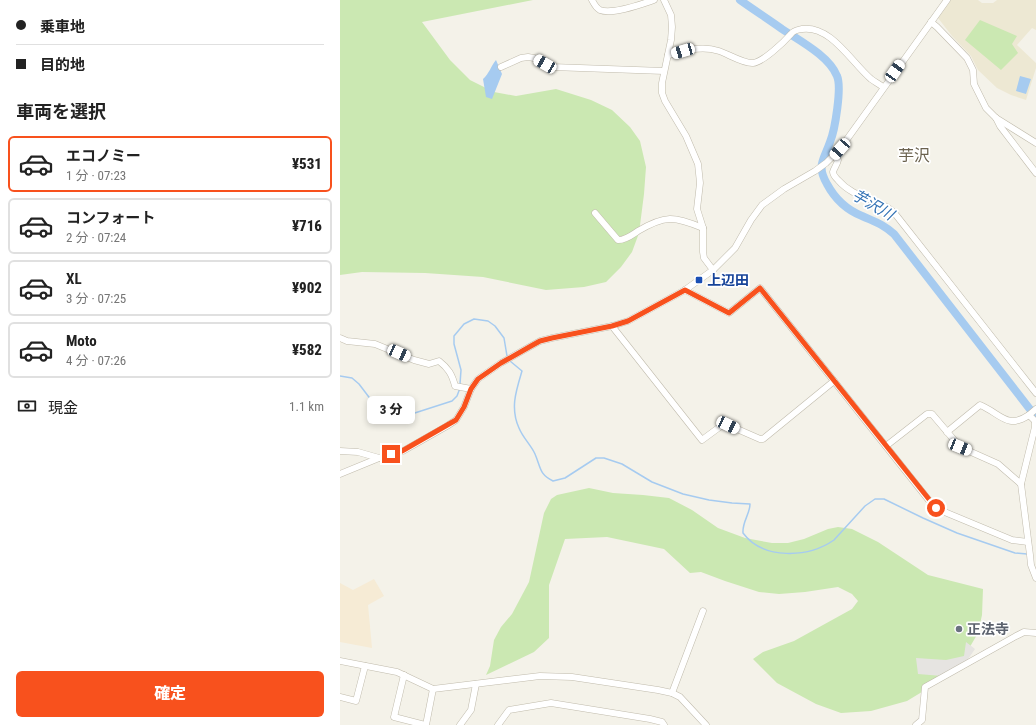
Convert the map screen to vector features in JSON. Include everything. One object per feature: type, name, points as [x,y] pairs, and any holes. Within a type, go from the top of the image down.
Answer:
[{"type":"street","points":[[592,0],[599,10],[604,11],[626,8],[654,0]]},
{"type":"street","points":[[664,0],[671,15],[672,27],[671,40],[664,71],[662,89],[663,96],[686,136],[698,164],[700,183],[697,209],[703,228],[702,247],[704,258],[713,270]]},
{"type":"street","points":[[340,474],[379,458],[402,451],[456,420],[464,407],[468,388],[478,379],[512,356],[540,341],[612,326],[628,321],[685,290],[713,270],[735,248],[751,220],[762,205],[784,189],[817,170],[834,156],[947,0]]},
{"type":"street","points":[[931,22],[967,58],[973,70],[974,84],[986,108],[996,118],[1036,143]]},
{"type":"street","points":[[668,55],[692,49],[711,49],[746,62],[753,63],[763,58],[788,38],[793,32],[802,29],[812,29],[833,40],[871,79],[883,87]]},
{"type":"street","points":[[501,67],[521,58],[528,57],[534,58],[552,67],[664,71]]},
{"type":"street","points":[[996,118],[1000,126],[1036,173]]},
{"type":"street","points":[[834,156],[838,162],[833,175],[850,192],[889,208],[896,215],[1036,392]]},
{"type":"street","points":[[595,213],[618,240],[625,239],[666,218],[684,220],[703,228]]},
{"type":"street","points":[[685,290],[729,313],[760,288],[936,508],[1012,540],[1028,543]]},
{"type":"street","points":[[612,326],[702,440],[721,426],[728,425],[760,440],[763,439],[834,381]]},
{"type":"street","points":[[340,338],[347,341],[375,344],[414,360],[429,364],[439,360],[452,375],[455,386],[468,388]]},
{"type":"street","points":[[947,432],[980,405],[1010,421],[1021,420],[1036,409]]},
{"type":"street","points":[[886,446],[929,414],[932,414],[960,447],[998,464],[1021,484]]},
{"type":"street","points":[[1030,414],[1034,421],[1035,427],[1021,484],[1029,555],[1036,578]]},
{"type":"street","points":[[340,451],[358,452],[379,458]]},
{"type":"street","points":[[672,693],[703,611]]},
{"type":"street","points":[[916,725],[922,720],[925,687],[1024,632],[1036,633]]},
{"type":"street","points":[[340,661],[404,675],[433,689],[540,676],[572,677],[613,682],[672,693],[680,697],[706,725]]},
{"type":"street","points":[[340,697],[356,701],[365,666]]},
{"type":"street","points":[[404,675],[394,717],[426,725],[433,689]]},
{"type":"street","points":[[460,725],[471,710],[476,684]]},
{"type":"street","points":[[498,725],[509,710],[551,703],[650,722],[662,722],[664,725]]},
{"type":"shaded area","points":[[951,0],[978,0],[982,3],[993,3],[997,0],[1036,0],[1036,30],[1032,28],[1017,45],[1036,63],[1036,68],[1026,100],[997,88],[978,70],[971,56],[952,36],[938,18]]},
{"type":"shaded area","points":[[374,579],[384,596],[368,605],[372,648],[340,642],[340,583],[353,590]]},
{"type":"shaded area","points":[[966,642],[975,649],[966,662],[942,676],[918,674],[916,658],[946,660],[964,656]]},
{"type":"green space","points":[[340,0],[533,0],[422,22],[450,60],[470,80],[494,92],[516,96],[556,89],[591,100],[612,110],[630,127],[640,141],[646,167],[639,233],[632,252],[621,267],[606,282],[584,287],[546,290],[483,277],[425,273],[362,272],[340,275]]},
{"type":"green space","points":[[980,20],[1017,36],[1012,44],[1018,53],[1001,70],[965,40]]},
{"type":"green space","points":[[589,488],[613,493],[669,498],[692,510],[718,528],[745,538],[772,543],[788,543],[838,527],[852,529],[878,542],[928,575],[983,589],[982,615],[978,633],[964,657],[940,681],[907,701],[871,711],[841,713],[816,704],[777,683],[753,659],[763,652],[794,641],[852,609],[858,601],[852,594],[838,587],[779,594],[759,592],[701,572],[690,573],[664,549],[607,537],[565,539],[549,585],[549,638],[534,652],[486,675],[490,666],[494,640],[501,627],[512,614],[529,582],[544,513],[551,499],[557,495]]},
{"type":"water","points":[[496,60],[502,74],[492,99],[486,97],[483,79]]},
{"type":"water","points":[[1020,76],[1031,79],[1026,94],[1016,91]]},
{"type":"waterway","name":"芋沢川","points":[[740,0],[821,56],[828,62],[837,76],[839,89],[836,119],[832,136],[822,163],[822,172],[830,189],[851,211],[882,225],[894,234],[1036,417]]},
{"type":"waterway","points":[[460,384],[461,370],[454,344],[454,336],[464,324],[474,319],[488,321],[495,326],[504,338],[507,356]]},
{"type":"waterway","points":[[510,361],[522,371],[514,406],[516,421],[535,454],[543,473],[553,481],[565,478],[596,458],[604,458],[622,464],[652,482],[683,494],[709,500],[750,504],[743,533],[752,542],[762,548],[774,552],[799,553],[823,546],[834,540],[865,506],[875,499],[884,499],[957,533],[1015,553],[1027,554]]},
{"type":"waterway","points":[[340,376],[352,378],[359,384],[384,417],[393,420],[452,401],[457,396],[460,388]]},
{"type":"place","name":"上辺田","points":[[699,280]]},
{"type":"place","name":"正法寺","points":[[959,629]]},
{"type":"district","name":"芋沢","points":[[914,155]]},
{"type":"route","points":[[391,454],[402,451],[456,420],[464,407],[471,389],[478,379],[501,363],[540,341],[612,326],[628,321],[685,290],[729,313],[760,288],[932,505],[936,508]]}]
